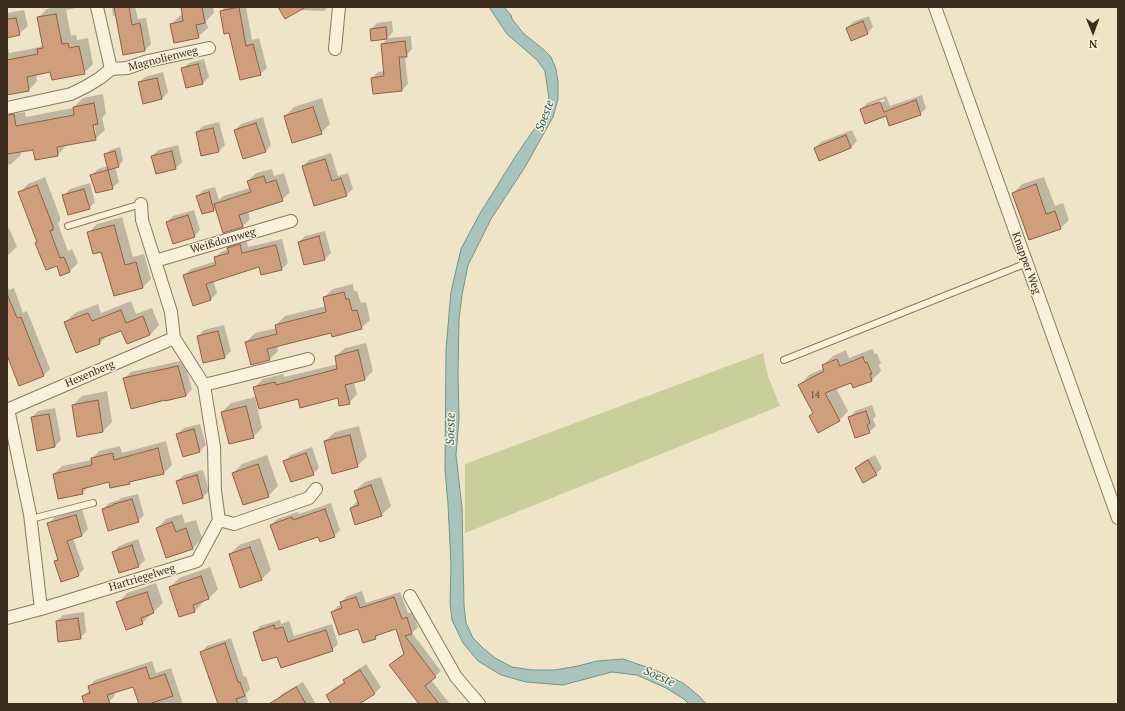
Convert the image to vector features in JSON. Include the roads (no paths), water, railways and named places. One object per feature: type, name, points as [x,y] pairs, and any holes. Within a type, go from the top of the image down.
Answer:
[{"type":"street","points":[[7,108],[71,94],[100,78],[111,69],[96,7]]},
{"type":"street","points":[[335,48],[339,7]]},
{"type":"street","name":"Knapper Weg","points":[[935,7],[1118,518]]},
{"type":"street","name":"Magnolienweg","points":[[111,69],[127,68],[148,61],[209,48]]},
{"type":"street","points":[[141,204],[142,220],[171,312],[174,338],[204,385],[214,447],[215,491],[219,520],[234,524],[309,498],[316,489]]},
{"type":"street","name":"Weißdornweg","points":[[156,261],[292,222]]},
{"type":"street","name":"Hexenberg","points":[[8,409],[174,338]]},
{"type":"street","points":[[204,385],[308,359]]},
{"type":"street","points":[[8,409],[30,519],[41,609]]},
{"type":"street","name":"Hartriegelweg","points":[[7,618],[197,561],[219,520]]},
{"type":"street","points":[[410,596],[456,678],[479,704]]},
{"type":"lane","points":[[68,226],[141,204]]},
{"type":"lane","points":[[784,360],[1026,263]]},
{"type":"lane","points":[[30,519],[93,503]]},
{"type":"water","name":"Soeste","points":[[489,7],[504,7],[524,34],[551,57],[556,69],[558,99],[553,117],[525,167],[491,219],[468,265],[462,295],[459,319],[459,419],[456,455],[462,508],[464,605],[466,623],[473,638],[483,648],[495,658],[512,667],[532,670],[555,670],[597,661],[623,659],[655,670],[683,683],[706,704],[689,704],[684,699],[666,688],[637,675],[612,672],[563,685],[526,682],[501,675],[478,661],[463,643],[452,620],[450,604],[451,565],[445,470],[446,349],[451,292],[461,249],[479,215],[517,154],[542,118],[549,99],[545,71],[537,60],[507,34]]}]
